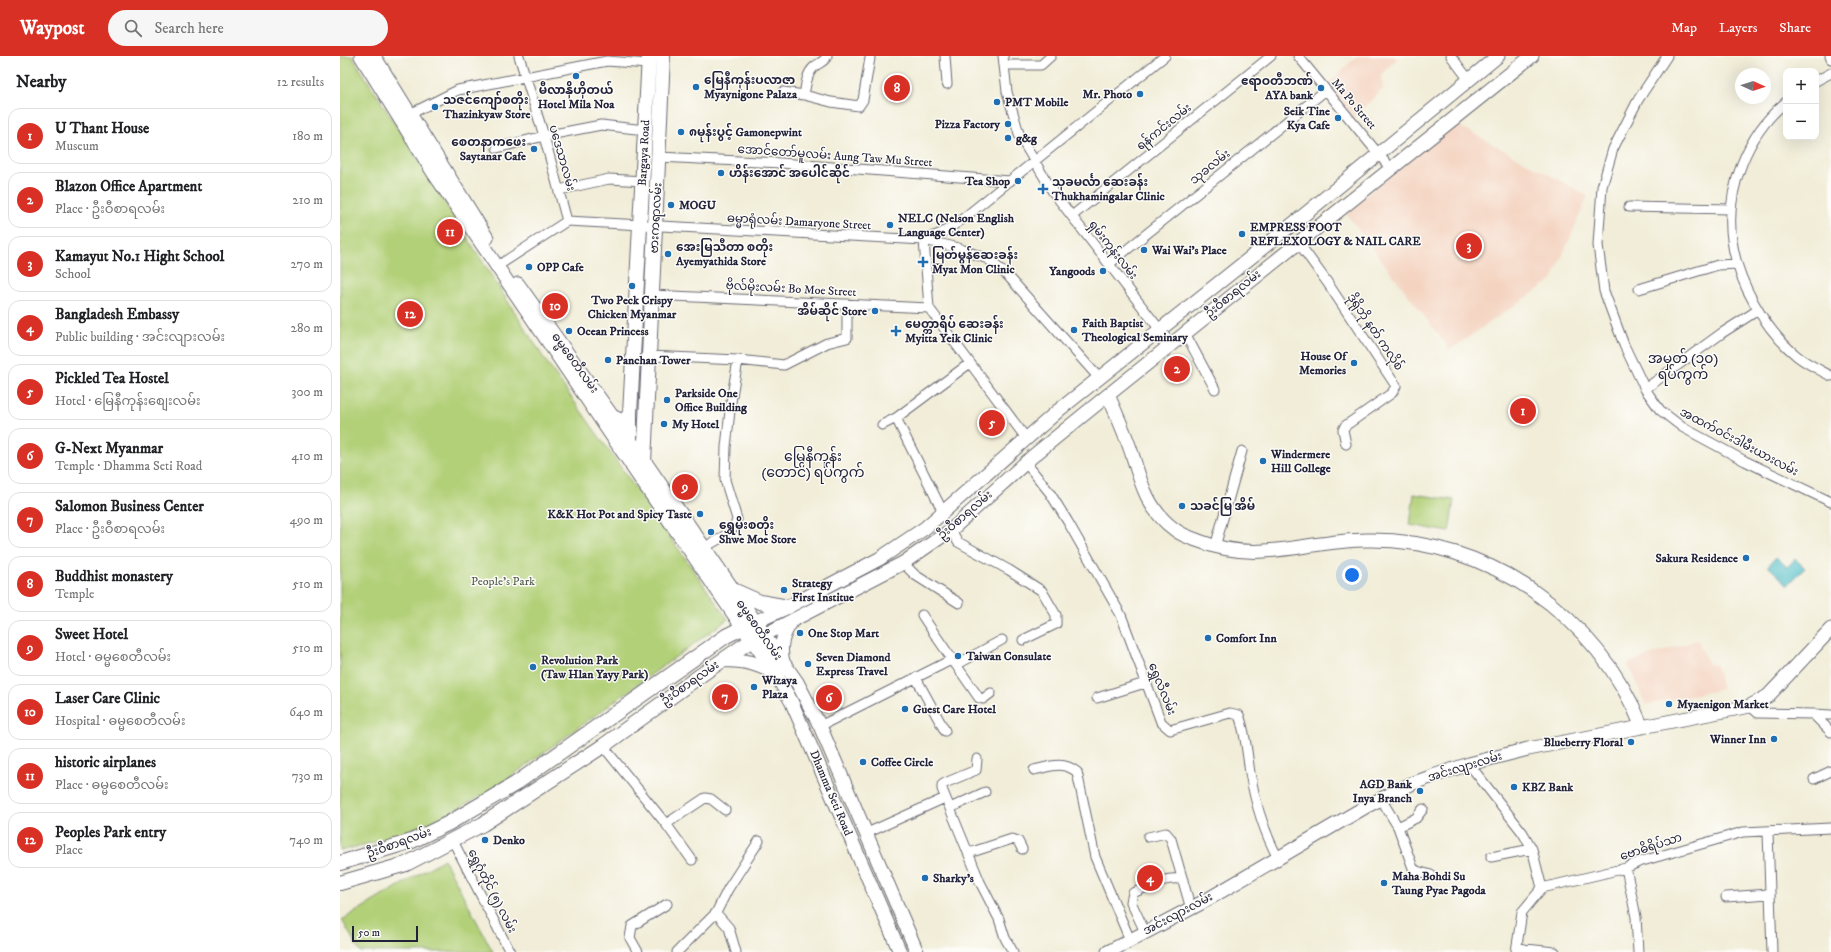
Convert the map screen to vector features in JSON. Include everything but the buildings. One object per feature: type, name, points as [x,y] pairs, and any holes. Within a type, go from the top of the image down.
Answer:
[{"type":"main road","name":"ဓမ္မစေတီလမ်း","points":[[361,56],[433,172],[638,465],[728,605],[749,625],[758,637]]},
{"type":"main road","name":"ဓမ္မစေတီလမ်း","points":[[374,56],[499,265],[615,418],[630,441]]},
{"type":"main road","name":"ဦးဝီစာရလမ်း","points":[[345,882],[406,864],[453,841],[519,801],[602,746],[790,613],[879,559],[925,528],[1024,440],[1102,375],[1304,215],[1498,56]]},
{"type":"main road","name":"ဦးဝီစာရလမ်း","points":[[341,863],[412,841],[450,823],[515,784],[726,636],[749,625],[790,613],[903,562],[951,530],[1029,459],[1084,414],[1314,228],[1532,56]]},
{"type":"main road","points":[[649,60],[663,60]]},
{"type":"main road","name":"Bargaya Road","points":[[640,226],[649,60]]},
{"type":"main road","name":"ဗားကရာလမ်း","points":[[638,465],[648,381],[663,60]]},
{"type":"main road","points":[[1458,88],[1472,104]]},
{"type":"main road","points":[[1304,215],[1314,228]]},
{"type":"main road","name":"ဗားကရာလမ်း","points":[[638,465],[630,441],[630,414],[640,226]]},
{"type":"main road","points":[[1234,270],[1245,284]]},
{"type":"main road","points":[[1102,375],[1112,392],[1138,478],[1147,498],[1173,529],[1215,547],[1254,553],[1274,552],[1338,542],[1367,540],[1390,541],[1413,543],[1453,552],[1485,565],[1517,581],[1542,597],[1586,635],[1600,652],[1618,679],[1633,704],[1642,727]]},
{"type":"main road","points":[[631,381],[638,385],[648,381]]},
{"type":"main road","points":[[1073,399],[1084,414]]},
{"type":"main road","points":[[615,418],[624,422],[630,414]]},
{"type":"main road","points":[[1024,440],[1029,459]]},
{"type":"main road","name":"ဓမ္မစေတီလမ်း","points":[[638,465],[703,548],[730,588],[749,625]]},
{"type":"main road","points":[[723,660],[738,660],[757,663],[780,670],[781,643],[790,613],[760,602],[730,588]]},
{"type":"main road","points":[[726,636],[730,620],[728,605]]},
{"type":"main road","name":"အင်းလျားလမ်း","points":[[1108,952],[1191,909],[1381,798],[1411,784],[1470,764],[1528,749],[1750,706],[1768,696],[1831,629]]},
{"type":"main road","name":"Dhamma Seti Road","points":[[758,637],[780,670],[807,737],[900,952]]},
{"type":"main road","name":"Dhamma Seti Road","points":[[780,670],[797,682],[820,726],[917,952]]},
{"type":"main road","points":[[851,840],[867,833]]},
{"type":"main road","points":[[341,863],[345,882]]},
{"type":"street","name":"ပဒေသာလမ်း","points":[[519,56],[544,136],[567,221]]},
{"type":"street","points":[[804,95],[808,73],[814,66],[826,60],[827,56]]},
{"type":"street","points":[[945,56],[947,84]]},
{"type":"street","points":[[1004,60],[1040,65],[1051,56]]},
{"type":"street","points":[[1024,440],[970,362],[929,308],[924,240],[960,221],[1164,56]]},
{"type":"street","name":"ရန်ကင်းလမ်း","points":[[1072,216],[1271,56]]},
{"type":"street","name":"Ma Po Street","points":[[1298,56],[1379,152],[1390,168]]},
{"type":"street","points":[[1451,56],[1469,80]]},
{"type":"street","name":"အထက်ဝင်းဒါမီးယားလမ်း","points":[[1666,56],[1638,100],[1613,149],[1602,187],[1598,245],[1604,291],[1624,345],[1644,390],[1660,410],[1682,427],[1745,461],[1831,502]]},
{"type":"street","points":[[783,92],[859,106],[863,100],[870,58]]},
{"type":"street","points":[[410,114],[458,90],[607,60],[649,60]]},
{"type":"street","name":"ရှမ်းကုန်းလမ်း","points":[[1004,60],[1007,92],[1020,137],[1053,192],[1170,344]]},
{"type":"street","points":[[1819,79],[1831,73]]},
{"type":"street","name":"သုခလမ်း","points":[[1109,264],[1326,90]]},
{"type":"street","points":[[1784,104],[1763,126],[1746,154],[1735,184],[1731,209],[1732,240],[1737,264],[1751,297],[1758,310],[1782,343],[1798,357],[1831,376]]},
{"type":"street","points":[[497,148],[544,136],[601,125],[645,130]]},
{"type":"street","name":"အောင်တော်မူလမ်း Aung Taw Mu Street","points":[[659,157],[781,163],[1010,181]]},
{"type":"street","points":[[559,190],[608,179],[643,182]]},
{"type":"street","points":[[1629,207],[1731,209]]},
{"type":"street","points":[[499,265],[567,221]]},
{"type":"street","name":"ဓမ္မာရုံလမ်း Damaryone Street","points":[[567,221],[655,227],[924,240],[955,247],[988,259],[1008,276],[1102,375]]},
{"type":"street","name":"ဒိုရိုဘို နတ် ကလိုစ်","points":[[1298,242],[1327,282],[1396,386],[1392,393],[1345,426],[1343,430],[1346,444]]},
{"type":"street","points":[[1639,289],[1718,265],[1737,264]]},
{"type":"street","name":"ဗိုလ်မိုးလမ်း Bo Moe Street","points":[[652,295],[929,308]]},
{"type":"street","points":[[649,356],[738,360],[784,365],[827,342],[847,338],[847,304]]},
{"type":"street","points":[[1644,390],[1722,333],[1758,310]]},
{"type":"street","points":[[1185,333],[1215,389]]},
{"type":"street","points":[[703,548],[729,532],[736,525],[737,519],[725,480],[726,448],[731,402],[738,360]]},
{"type":"street","points":[[882,424],[896,418],[970,362]]},
{"type":"street","points":[[896,418],[943,512]]},
{"type":"street","points":[[1215,547],[1242,451]]},
{"type":"street","name":"ရွှေလီလမ်း","points":[[1029,459],[1068,522],[1121,615],[1145,683],[1161,722],[1170,730],[1230,713],[1239,715],[1244,727],[1250,775],[1265,831],[1278,858]]},
{"type":"street","points":[[951,530],[958,542],[1009,570],[1042,591],[1056,615],[1056,624],[1023,640]]},
{"type":"street","points":[[903,562],[915,575],[959,603]]},
{"type":"street","points":[[922,615],[979,698],[983,699],[991,693]]},
{"type":"street","points":[[820,726],[916,678],[954,663],[1002,640]]},
{"type":"street","points":[[916,678],[945,731]]},
{"type":"street","points":[[1097,698],[1145,683]]},
{"type":"street","points":[[1750,706],[1758,713],[1831,715]]},
{"type":"street","points":[[1813,714],[1831,732]]},
{"type":"street","points":[[602,746],[666,824],[692,860]]},
{"type":"street","points":[[977,759],[976,770],[942,785],[945,798],[980,882],[999,919],[1005,938],[1013,952]]},
{"type":"street","points":[[1470,764],[1511,816],[1532,849],[1542,888],[1522,912],[1517,950],[1555,952]]},
{"type":"street","points":[[1034,770],[1068,765],[1077,772],[1095,857],[1130,940]]},
{"type":"street","points":[[1814,779],[1831,771]]},
{"type":"street","points":[[950,808],[985,792]]},
{"type":"street","points":[[666,824],[705,798],[711,799],[725,810]]},
{"type":"street","points":[[867,833],[945,798]]},
{"type":"street","points":[[1381,798],[1398,826],[1413,868],[1417,872],[1431,875]]},
{"type":"street","points":[[1398,826],[1416,818],[1423,809]]},
{"type":"street","name":"ဗောဓိရိပ်သာ","points":[[1542,888],[1626,868],[1725,836],[1743,832],[1831,828]]},
{"type":"street","points":[[1768,832],[1772,952]]},
{"type":"street","points":[[1148,837],[1166,833],[1169,836],[1191,909]]},
{"type":"street","points":[[969,853],[1012,839],[1018,841],[1022,848]]},
{"type":"street","name":"ရွှေဂုံတိုင် (၅) လမ်း","points":[[453,841],[510,952]]},
{"type":"street","points":[[677,952],[718,914],[728,889],[759,841]]},
{"type":"street","points":[[1491,857],[1532,849]]},
{"type":"street","points":[[1626,868],[1636,917],[1638,952]]},
{"type":"street","points":[[1145,932],[1131,902],[1133,893],[1167,879],[1176,878],[1183,880]]},
{"type":"street","points":[[1726,897],[1769,894]]},
{"type":"street","points":[[638,952],[630,938],[632,926],[667,904]]},
{"type":"street","points":[[718,914],[729,928],[736,952]]},
{"type":"shaded area","points":[[1357,56],[1394,56],[1397,59],[1381,75],[1383,89],[1354,117],[1326,86]]},
{"type":"shaded area","points":[[1454,123],[1588,196],[1552,280],[1450,350],[1345,212]]},
{"type":"shaded area","points":[[1698,640],[1708,664],[1716,665],[1722,689],[1646,705],[1627,663]]},
{"type":"green space","name":"People's Park","points":[[340,56],[352,56],[547,363],[728,619],[491,791],[411,833],[340,851]]},
{"type":"green space","points":[[1414,494],[1454,500],[1449,532],[1410,525]]},
{"type":"green space","points":[[444,859],[493,952],[360,952],[342,920]]},
{"type":"water","points":[[1776,557],[1787,567],[1795,559],[1805,568],[1788,585],[1768,566]]},
{"type":"place","name":"မီလာနိုဟိုတယ် Hotel Mila Noa","points":[[576,76]]},
{"type":"place","name":"မြေနီကုန်းပလာဇာ Myaynigone Palaza","points":[[696,87]]},
{"type":"place","name":"Buddhist monastery","points":[[897,88]]},
{"type":"place","name":"ဧရာဝတီဘဏ် AYA bank","points":[[1321,88]]},
{"type":"place","name":"Mr. Photo","points":[[1140,94]]},
{"type":"place","name":"PMT Mobile","points":[[997,102]]},
{"type":"place","name":"သဇင်ကျော်စတိုး Thazinkyaw Store","points":[[435,107]]},
{"type":"place","name":"Seik Tine Kya Cafe","points":[[1338,118]]},
{"type":"place","name":"Pizza Factory","points":[[1008,124]]},
{"type":"place","name":"၈မုန်းပွင့် Gamonepwint","points":[[681,132]]},
{"type":"place","name":"g&g","points":[[1008,138]]},
{"type":"place","name":"စေတနာကဖေး Saytanar Cafe","points":[[534,149]]},
{"type":"place","name":"ဟိန်းအောင် အပေါင်ဆိုင်","points":[[721,173]]},
{"type":"place","name":"Tea Shop","points":[[1018,181]]},
{"type":"place","name":"သုခမင်္လာ ဆေးခန်း Thukhamingalar Clinic","points":[[1043,189]]},
{"type":"place","name":"MOGU","points":[[671,205]]},
{"type":"place","name":"NELC (Nelson English Language Center)","points":[[890,225]]},
{"type":"place","name":"historic airplanes","points":[[450,232]]},
{"type":"place","name":"EMPRESS FOOT REFLEXOLOGY & NAIL CARE","points":[[1242,234]]},
{"type":"place","name":"Kamayut No.1 Hight School","points":[[1469,246]]},
{"type":"place","name":"Wai Wai's Place","points":[[1144,250]]},
{"type":"place","name":"အေးမြသီတာ စတိုး Ayemyathida Store","points":[[668,254]]},
{"type":"place","name":"မြတ်မွန်ဆေးခန်း Myat Mon Clinic","points":[[923,262]]},
{"type":"place","name":"OPP Cafe","points":[[529,267]]},
{"type":"place","name":"Yangoods","points":[[1103,271]]},
{"type":"place","name":"Two Peck Crispy Chicken Myanmar","points":[[632,286]]},
{"type":"place","name":"Laser Care Clinic","points":[[555,306]]},
{"type":"place","name":"အိမ်ဆိုင် Store","points":[[875,311]]},
{"type":"place","name":"Peoples Park entry","points":[[410,314]]},
{"type":"place","name":"Faith Baptist Theological Seminary","points":[[1074,330]]},
{"type":"place","name":"Ocean Princess","points":[[569,331]]},
{"type":"place","name":"မေတ္တာရိပ် ဆေးခန်း Myitta Yeik Clinic","points":[[896,331]]},
{"type":"place","name":"Panchan Tower","points":[[608,360]]},
{"type":"place","name":"House Of Memories","points":[[1354,363]]},
{"type":"place","name":"Blazon Office Apartment","points":[[1177,369]]},
{"type":"place","name":"Parkside One Office Building","points":[[667,400]]},
{"type":"place","name":"U Thant House","points":[[1523,411]]},
{"type":"place","name":"Pickled Tea Hostel","points":[[992,423]]},
{"type":"place","name":"My Hotel","points":[[664,424]]},
{"type":"place","name":"Windermere Hill College","points":[[1263,461]]},
{"type":"place","name":"Sweet Hotel","points":[[685,487]]},
{"type":"place","name":"သခင်မြ အိမ်","points":[[1182,506]]},
{"type":"place","name":"K&K Hot Pot and Spicy Taste","points":[[700,514]]},
{"type":"place","name":"ရွှေမိုးစတိုး Shwe Moe Store","points":[[711,532]]},
{"type":"place","name":"Sakura Residence","points":[[1746,558]]},
{"type":"place","name":"Strategy First Institue","points":[[784,590]]},
{"type":"place","name":"One Stop Mart","points":[[800,633]]},
{"type":"place","name":"Comfort Inn","points":[[1208,638]]},
{"type":"place","name":"Taiwan Consulate","points":[[958,656]]},
{"type":"place","name":"Seven Diamond Express Travel","points":[[808,664]]},
{"type":"place","name":"Revolution Park (Taw Hlan Yayy Park)","points":[[533,667]]},
{"type":"place","name":"Wizaya Plaza","points":[[754,687]]},
{"type":"place","name":"Salomon Business Center","points":[[725,697]]},
{"type":"place","name":"G-Next Myanmar","points":[[829,698]]},
{"type":"place","name":"Myaenigon Market","points":[[1669,704]]},
{"type":"place","name":"Guest Care Hotel","points":[[905,709]]},
{"type":"place","name":"Winner Inn","points":[[1774,739]]},
{"type":"place","name":"Blueberry Floral","points":[[1631,742]]},
{"type":"place","name":"Coffee Circle","points":[[863,762]]},
{"type":"place","name":"KBZ Bank","points":[[1514,787]]},
{"type":"place","name":"AGD Bank Inya Branch","points":[[1420,791]]},
{"type":"place","name":"Denko","points":[[485,840]]},
{"type":"place","name":"Sharky's","points":[[925,878]]},
{"type":"place","name":"Bangladesh Embassy","points":[[1150,878]]},
{"type":"place","name":"Maha Bohdi Su Taung Pyae Pagoda","points":[[1384,883]]},
{"type":"district","name":"အမှတ် (၁၀) ရပ်ကွက်","points":[[1683,368]]},
{"type":"district","name":"မြေနီကုန်း (တောင်) ရပ်ကွက်","points":[[813,466]]}]
